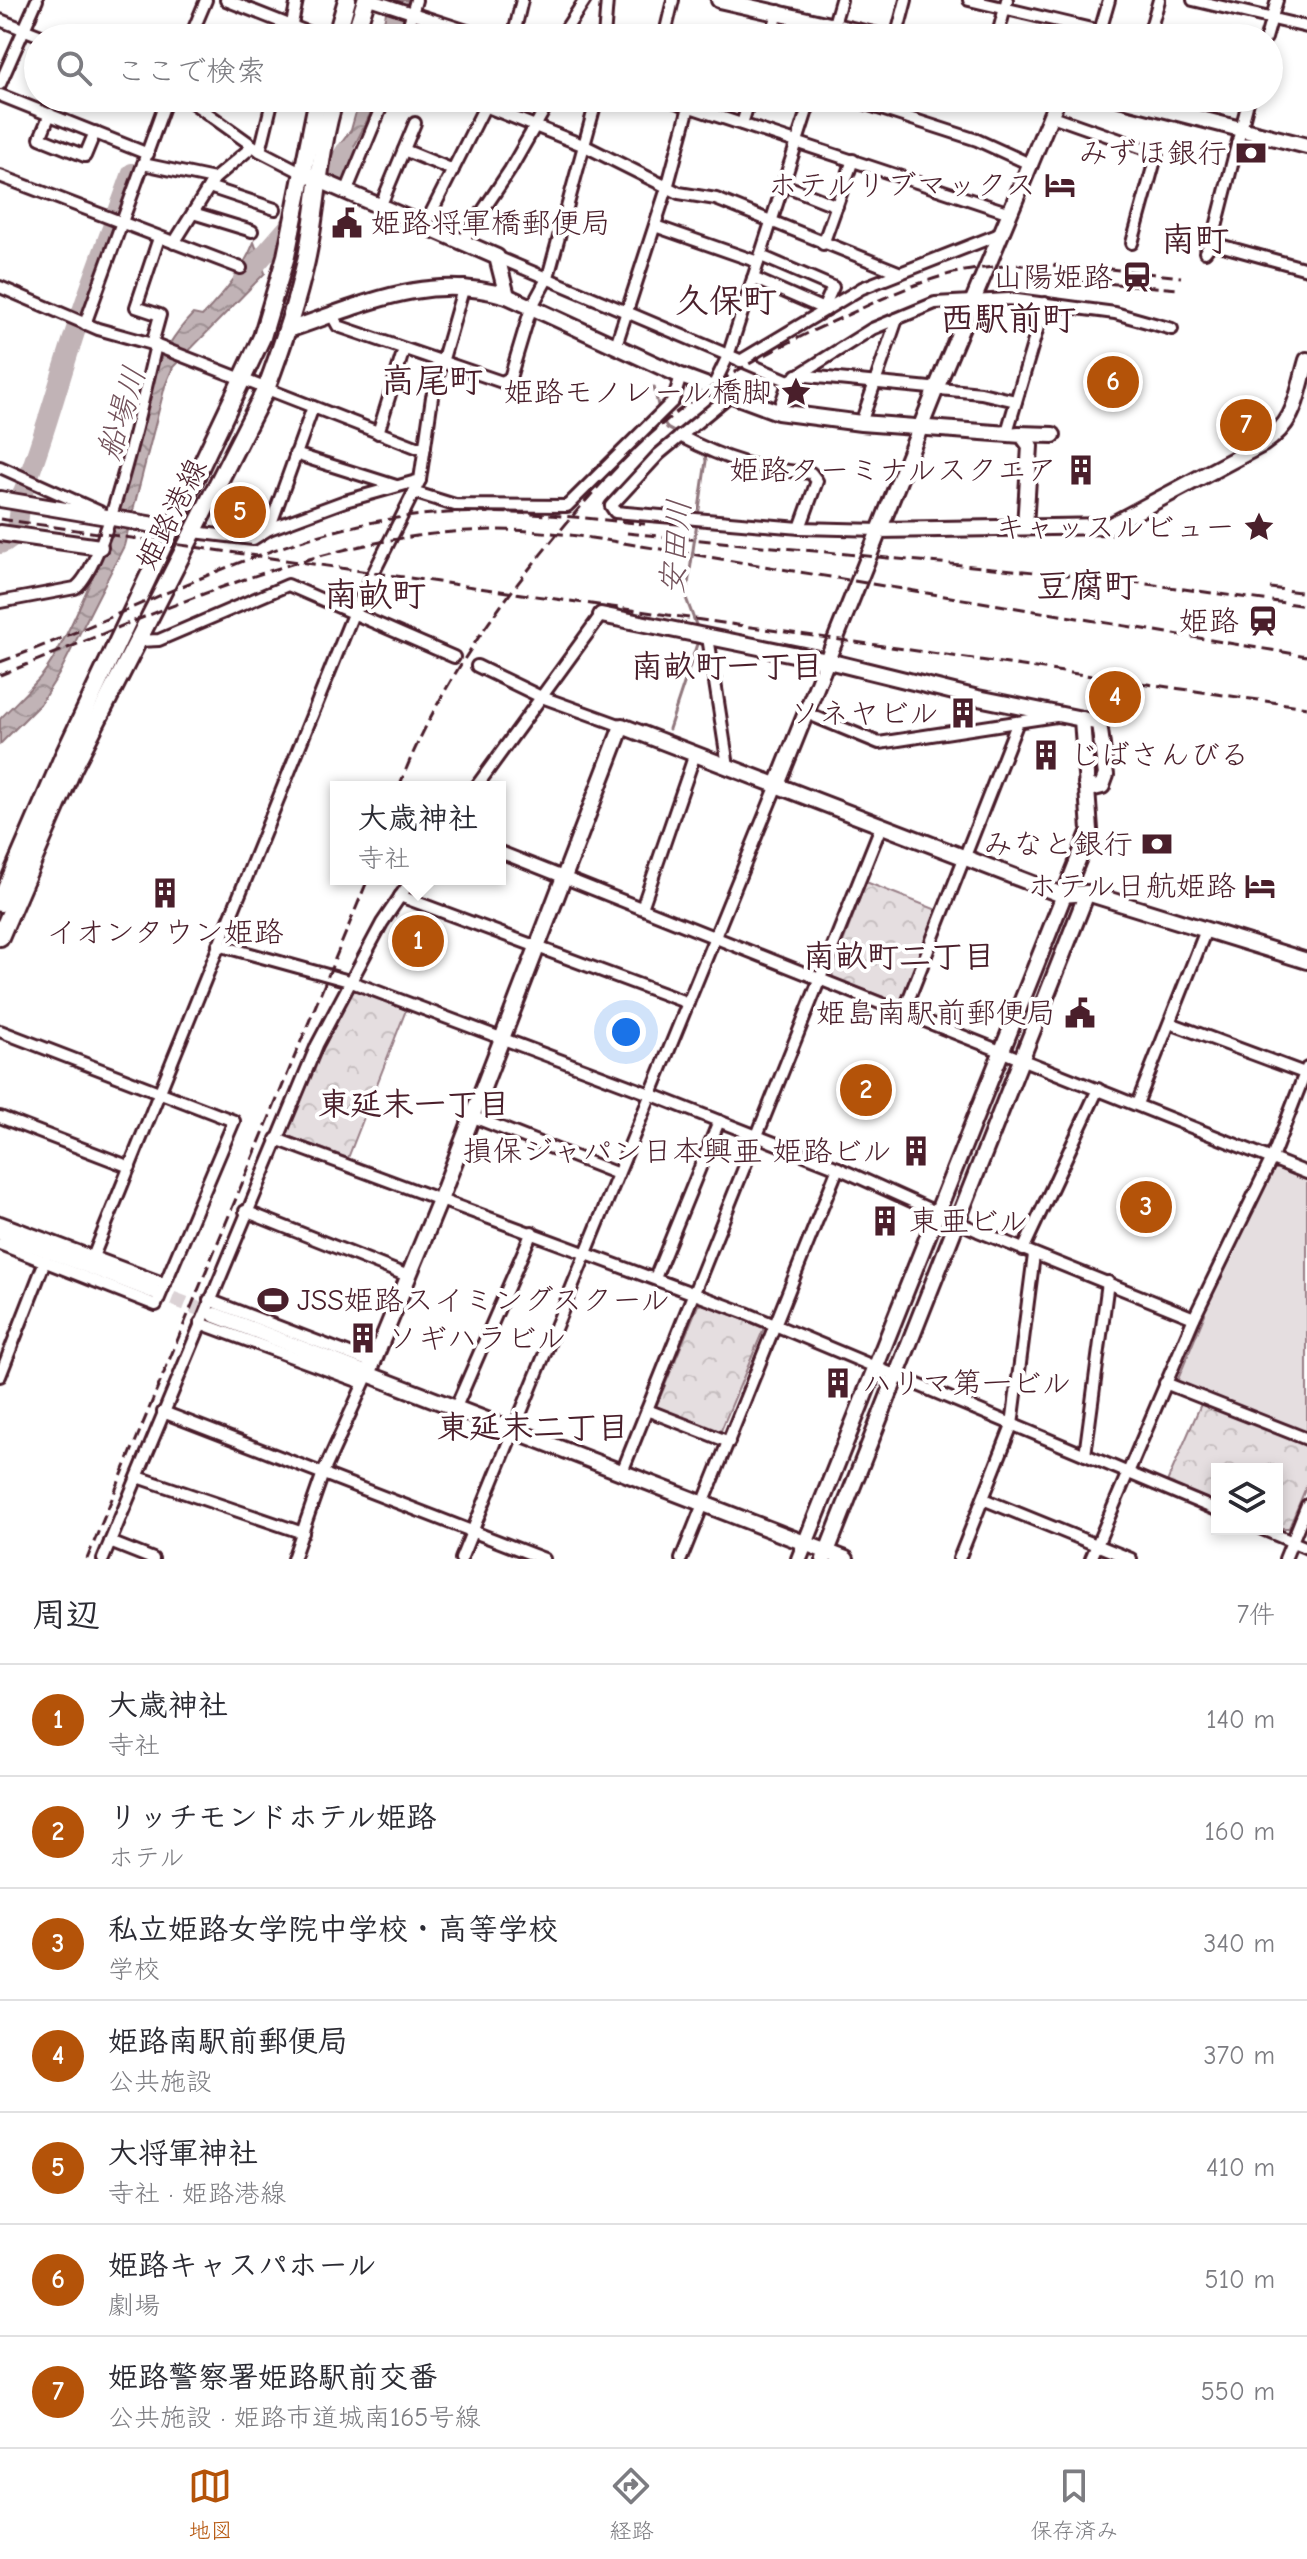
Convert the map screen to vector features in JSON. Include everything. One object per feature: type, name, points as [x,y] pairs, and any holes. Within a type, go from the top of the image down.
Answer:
[{"type":"main road","points":[[340,24],[347,0]]},
{"type":"main road","points":[[358,24],[366,0]]},
{"type":"main road","name":"姫路港線","points":[[0,937],[73,768],[266,389],[288,330],[307,258],[309,176],[316,112]]},
{"type":"main road","name":"姫路港線","points":[[0,903],[63,757],[262,337],[330,112]]},
{"type":"street","points":[[27,24],[37,0]]},
{"type":"street","points":[[196,24],[206,0]]},
{"type":"street","points":[[226,0],[289,24]]},
{"type":"street","points":[[292,24],[297,0]]},
{"type":"street","points":[[372,0],[445,24]]},
{"type":"street","points":[[410,24],[416,0]]},
{"type":"street","points":[[516,24],[522,0]]},
{"type":"street","points":[[569,24],[585,0]]},
{"type":"street","points":[[605,24],[607,0]]},
{"type":"street","points":[[667,24],[673,0]]},
{"type":"street","points":[[719,0],[758,4],[812,24]]},
{"type":"street","points":[[834,24],[841,0]]},
{"type":"street","points":[[900,24],[906,0]]},
{"type":"street","points":[[969,0],[1006,4],[1076,24]]},
{"type":"street","points":[[1102,24],[1109,0]]},
{"type":"street","points":[[1152,24],[1159,0]]},
{"type":"street","points":[[1193,0],[1307,27]]},
{"type":"street","points":[[1270,24],[1277,0]]},
{"type":"street","points":[[1001,24],[1006,4]]},
{"type":"street","points":[[775,24],[779,11]]},
{"type":"street","points":[[0,20],[24,30],[0,84]]},
{"type":"street","points":[[0,95],[24,104]]},
{"type":"street","points":[[45,112],[95,132],[146,159],[275,209]]},
{"type":"street","points":[[85,324],[162,112]]},
{"type":"street","points":[[206,112],[257,148],[309,176],[740,361],[793,378],[981,393],[1016,401]]},
{"type":"street","points":[[174,243],[211,183],[257,148],[269,112]]},
{"type":"street","points":[[346,192],[379,112]]},
{"type":"street","points":[[424,227],[482,112]]},
{"type":"street","points":[[507,112],[585,146],[679,193],[716,199],[771,224],[898,272]]},
{"type":"street","points":[[462,242],[510,170],[542,112]]},
{"type":"street","points":[[332,315],[338,326],[502,382],[510,378],[531,308],[548,277],[594,112]]},
{"type":"street","points":[[616,345],[667,188],[688,112]]},
{"type":"street","points":[[705,112],[1010,213]]},
{"type":"street","points":[[742,124],[746,112]]},
{"type":"street","points":[[712,389],[728,356],[807,112]]},
{"type":"street","points":[[890,112],[977,140],[1032,165]]},
{"type":"street","points":[[461,1559],[650,1094],[717,939],[935,391],[1053,112]]},
{"type":"street","points":[[1177,112],[1307,146]]},
{"type":"street","points":[[1245,112],[1208,247],[1307,269]]},
{"type":"street","points":[[50,114],[40,138],[85,156],[95,132]]},
{"type":"street","points":[[1052,116],[1157,153],[1132,243]]},
{"type":"street","points":[[380,207],[415,123]]},
{"type":"street","points":[[404,150],[453,170]]},
{"type":"street","points":[[823,244],[853,160]]},
{"type":"street","points":[[0,176],[241,268]]},
{"type":"street","points":[[784,185],[837,206]]},
{"type":"street","points":[[193,213],[252,231]]},
{"type":"street","points":[[655,226],[760,259],[833,287],[824,309]]},
{"type":"street","points":[[740,361],[824,309],[898,272],[1000,234]]},
{"type":"street","points":[[0,602],[75,588],[85,582],[110,516],[156,345],[160,315],[136,307],[159,238]]},
{"type":"street","points":[[497,257],[507,296]]},
{"type":"street","points":[[753,278],[824,309]]},
{"type":"street","points":[[288,330],[394,294],[464,286],[507,296],[681,376],[778,412],[861,423],[1053,435]]},
{"type":"street","points":[[93,1257],[353,614],[416,493],[432,397],[464,286]]},
{"type":"street","points":[[0,287],[85,324],[156,345],[378,433],[425,447]]},
{"type":"street","points":[[778,412],[793,378],[850,341],[935,303],[975,298],[1045,303],[1115,313],[1172,329]]},
{"type":"street","points":[[1012,433],[1016,401],[1045,303]]},
{"type":"street","points":[[861,423],[897,319]]},
{"type":"street","points":[[378,433],[404,349]]},
{"type":"street","points":[[729,396],[659,454],[611,506],[615,512],[800,528],[880,530],[1109,526],[1275,436],[1291,420],[1307,360]]},
{"type":"street","points":[[416,493],[455,505],[567,506],[673,401],[681,376]]},
{"type":"street","points":[[269,529],[313,407]]},
{"type":"street","points":[[1012,433],[1026,439],[1030,450],[1025,527]]},
{"type":"street","points":[[680,436],[714,454],[760,469],[811,473],[817,481],[800,528]]},
{"type":"street","points":[[295,454],[398,486]]},
{"type":"street","points":[[0,467],[110,516]]},
{"type":"street","points":[[194,532],[253,539],[269,529],[420,480]]},
{"type":"street","points":[[0,499],[172,528]]},
{"type":"street","points":[[0,533],[100,547]]},
{"type":"street","points":[[138,641],[159,640],[288,585],[454,657]]},
{"type":"street","points":[[480,781],[539,696],[601,615],[828,661],[1082,719],[1090,830],[799,1559]]},
{"type":"street","points":[[708,637],[728,766]]},
{"type":"street","points":[[477,666],[539,696],[1062,895],[1087,893],[1307,961]]},
{"type":"street","points":[[806,713],[879,743],[1017,724],[1058,715]]},
{"type":"street","points":[[904,1011],[1017,724]]},
{"type":"street","points":[[293,1559],[323,1473],[440,1200],[622,726]]},
{"type":"street","points":[[642,908],[695,754]]},
{"type":"street","points":[[622,1472],[882,824]]},
{"type":"street","points":[[506,854],[1307,1173]]},
{"type":"street","points":[[103,1559],[245,1211],[317,1045],[349,981],[408,885]]},
{"type":"street","points":[[825,1555],[1087,893]]},
{"type":"street","points":[[400,896],[688,1003]]},
{"type":"street","points":[[1137,1104],[1206,930]]},
{"type":"street","points":[[218,945],[349,981],[650,1094],[838,1168],[1028,1252],[1194,1318]]},
{"type":"street","points":[[1091,1559],[1194,1318],[1272,1158],[1306,1072],[1170,1023]]},
{"type":"street","points":[[0,1031],[234,1121],[158,1293]]},
{"type":"street","points":[[959,1559],[1012,1425],[1028,1252],[1098,1089]]},
{"type":"street","points":[[471,1116],[618,1174]]},
{"type":"street","points":[[0,1117],[130,1167]]},
{"type":"street","points":[[655,1278],[719,1121]]},
{"type":"street","points":[[276,1139],[696,1293],[1211,1507]]},
{"type":"street","points":[[681,1559],[838,1168]]},
{"type":"street","points":[[245,1211],[408,1276]]},
{"type":"street","points":[[0,1222],[93,1257],[158,1293]]},
{"type":"street","points":[[0,1232],[158,1293]]},
{"type":"street","points":[[456,1407],[532,1232]]},
{"type":"street","points":[[0,1244],[45,1261],[158,1293]]},
{"type":"street","points":[[0,1376],[45,1261]]},
{"type":"street","points":[[1085,1455],[1108,1282]]},
{"type":"street","points":[[209,1300],[368,1373]]},
{"type":"street","points":[[215,1315],[805,1543],[825,1555],[846,1559]]},
{"type":"street","points":[[200,1323],[368,1373]]},
{"type":"street","points":[[1165,1383],[1307,1439]]},
{"type":"street","points":[[647,1410],[729,1442]]},
{"type":"street","points":[[163,1412],[544,1559]]},
{"type":"street","points":[[138,1477],[303,1533]]},
{"type":"street","points":[[983,1499],[1131,1559]]},
{"type":"street","points":[[1285,1559],[1307,1505]]},
{"type":"street","points":[[1276,1535],[1307,1548]]},
{"type":"street","points":[[110,1542],[153,1559]]},
{"type":"green space","points":[[866,882],[937,910],[902,1000],[896,1002],[833,978],[832,971]]},
{"type":"green space","points":[[355,988],[406,1010],[348,1158],[287,1136],[285,1130],[323,1043]]},
{"type":"green space","points":[[1277,1168],[1307,1180],[1307,1436],[1176,1384],[1205,1314],[1203,1312],[1270,1171]]},
{"type":"green space","points":[[705,1304],[764,1328],[720,1433],[656,1407],[698,1305]]},
{"type":"green space","points":[[1205,1402],[1307,1443],[1307,1485],[1289,1528],[1283,1528],[1283,1463],[1211,1463],[1211,1500],[1167,1482],[1201,1404]]},
{"type":"water","points":[[389,0],[408,0],[402,24],[383,24]]},
{"type":"water","points":[[356,112],[371,112],[350,155],[348,180],[328,172],[325,165],[351,130]]},
{"type":"water","name":"船場川","points":[[254,242],[265,273],[173,367],[165,386],[124,546],[59,674],[40,704],[0,744],[0,719],[52,661],[91,580],[112,524],[140,413],[161,360],[193,314],[202,316],[225,290],[239,272]]},
{"type":"waterway","name":"船場川","points":[[243,279],[338,170],[345,152]]},
{"type":"waterway","points":[[0,544],[8,540],[16,529],[23,492],[86,299],[132,173]]},
{"type":"waterway","name":"安田川","points":[[654,387],[659,410]]},
{"type":"waterway","name":"安田川","points":[[662,417],[667,428],[678,434]]},
{"type":"waterway","name":"安田川","points":[[698,630],[686,598],[706,461],[704,450]]},
{"type":"waterway","name":"安田川","points":[[669,729],[698,641]]},
{"type":"tunnel","points":[[153,1291],[215,1315]]},
{"type":"railway","points":[[401,781],[447,687],[487,625],[531,566],[583,503],[629,455],[678,411],[717,383],[823,326],[903,290],[948,274],[991,267],[1045,265],[1181,277]]},
{"type":"railway","points":[[1038,278],[1180,289]]},
{"type":"railway","points":[[0,662],[231,566],[325,534],[374,522],[476,512],[645,524]]},
{"type":"railway","points":[[0,519],[1307,707]]},
{"type":"railway","points":[[0,675],[182,602],[306,560],[369,544],[433,534],[498,530],[544,532],[612,541],[1307,656]]},
{"type":"railway","points":[[627,533],[1118,580],[1307,606]]},
{"type":"railway","points":[[1270,588],[1307,593]]},
{"type":"railway","points":[[87,1559],[366,885]]},
{"type":"place","name":"みずほ銀行","points":[[1251,153]]},
{"type":"place","name":"ホテルリブマックス","points":[[1060,185]]},
{"type":"place","name":"姫路将軍橋郵便局","points":[[347,223]]},
{"type":"place","name":"山陽姫路","points":[[1137,277]]},
{"type":"place","name":"姫路キャスパホール","points":[[1113,382]]},
{"type":"place","name":"姫路モノレール橋脚","points":[[796,392]]},
{"type":"place","name":"姫路警察署姫路駅前交番","points":[[1246,425]]},
{"type":"place","name":"姫路ターミナルスクエア","points":[[1081,470]]},
{"type":"place","name":"大将軍神社","points":[[240,512]]},
{"type":"place","name":"キャッスルビュー","points":[[1259,527]]},
{"type":"place","name":"姫路","points":[[1263,621]]},
{"type":"place","name":"姫路南駅前郵便局","points":[[1115,697]]},
{"type":"place","name":"ソネヤビル","points":[[963,713]]},
{"type":"place","name":"じばさんびる","points":[[1046,755]]},
{"type":"place","name":"みなと銀行","points":[[1157,844]]},
{"type":"place","name":"ホテル日航姫路","points":[[1260,886]]},
{"type":"place","name":"イオンタウン姫路","points":[[165,893]]},
{"type":"place","name":"大歳神社","points":[[418,941]]},
{"type":"place","name":"姫島南駅前郵便局","points":[[1080,1013]]},
{"type":"place","name":"リッチモンドホテル姫路","points":[[866,1090]]},
{"type":"place","name":"損保ジャパン日本興亜 姫路ビル","points":[[916,1151]]},
{"type":"place","name":"私立姫路女学院中学校・高等学校","points":[[1146,1207]]},
{"type":"place","name":"東亜ビル","points":[[885,1221]]},
{"type":"place","name":"JSS姫路スイミングスクール","points":[[273,1300]]},
{"type":"place","name":"ソギハラビル","points":[[363,1338]]},
{"type":"place","name":"ハリマ第一ビル","points":[[838,1383]]},
{"type":"district","name":"南町","points":[[1195,239]]},
{"type":"district","name":"久保町","points":[[726,300]]},
{"type":"district","name":"西駅前町","points":[[1008,318]]},
{"type":"district","name":"高尾町","points":[[432,380]]},
{"type":"district","name":"豆腐町","points":[[1087,585]]},
{"type":"district","name":"南畝町","points":[[375,594]]},
{"type":"district","name":"南畝町一丁目","points":[[727,666]]},
{"type":"district","name":"南畝町二丁目","points":[[899,956]]},
{"type":"district","name":"東延末一丁目","points":[[414,1104]]},
{"type":"district","name":"東延末二丁目","points":[[533,1427]]}]
